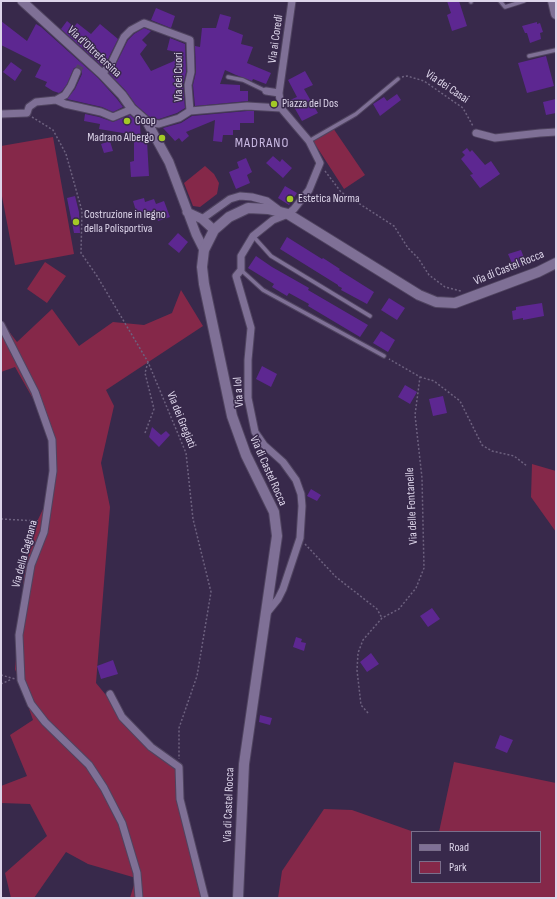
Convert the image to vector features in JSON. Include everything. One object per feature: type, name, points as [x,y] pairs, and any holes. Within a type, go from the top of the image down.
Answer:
[{"type":"main road","points":[[553,1],[556,14]]},
{"type":"main road","name":"Via di Castel Rocca","points":[[238,898],[244,764],[277,536],[274,512],[246,455],[232,416],[204,284],[202,267],[204,250],[214,230],[229,216],[248,208],[268,209],[285,213],[419,295],[436,302],[455,303],[538,272],[556,263]]},
{"type":"street","name":"Via d'Oltrefersina","points":[[22,1],[84,61],[102,74],[122,95],[132,109],[147,122]]},
{"type":"street","name":"Via ai Coredi","points":[[279,93],[292,1]]},
{"type":"street","name":"Via dei Cuori","points":[[102,74],[116,55],[124,37],[131,30],[144,23],[190,40],[191,72],[188,85],[190,111]]},
{"type":"street","points":[[1,114],[27,113],[29,107],[36,102],[56,100],[65,95],[72,86],[77,72]]},
{"type":"street","points":[[266,91],[279,93],[281,108],[309,141],[320,163],[309,190],[285,213]]},
{"type":"street","points":[[56,100],[65,104],[101,112],[114,117],[132,109]]},
{"type":"street","points":[[147,122],[159,124],[178,118],[190,111],[247,106],[281,108]]},
{"type":"street","points":[[147,122],[169,162],[187,212],[204,250]]},
{"type":"street","points":[[476,133],[495,138],[540,132],[556,132]]},
{"type":"street","name":"Via di Castel Rocca","points":[[202,219],[230,199],[240,196],[252,197],[267,201],[285,213]]},
{"type":"street","points":[[187,212],[202,219],[214,230]]},
{"type":"street","name":"Via a Iol","points":[[265,615],[278,599],[283,589],[300,538],[302,506],[301,494],[296,480],[283,462],[264,445],[255,432],[248,398],[248,360],[251,328],[236,276],[241,270],[241,256],[253,236],[273,220],[285,213]]},
{"type":"street","name":"Via della Cagnana","points":[[1,325],[35,392],[52,440],[53,471],[46,521],[44,532],[32,565],[19,635],[21,680],[31,704],[45,722],[89,765],[104,788],[122,823],[137,873],[139,898]]},
{"type":"street","points":[[110,694],[122,717],[151,747],[179,767],[180,799],[205,898]]},
{"type":"lane","points":[[500,1],[505,7],[524,1]]},
{"type":"lane","points":[[529,56],[556,50]]},
{"type":"lane","points":[[228,77],[243,80],[266,91]]},
{"type":"lane","points":[[309,141],[356,114],[398,79]]},
{"type":"lane","points":[[253,236],[272,256],[370,316]]},
{"type":"lane","points":[[241,270],[262,290],[384,356]]},
{"type":"path","name":"Via dei Casai","points":[[398,79],[407,76],[424,81],[463,108],[476,133]]},
{"type":"path","name":"Via dei Gregiati","points":[[27,113],[52,130],[66,154],[82,211],[81,253],[97,276],[148,362],[186,453],[193,519],[211,592],[198,676],[179,728],[179,767]]},
{"type":"path","points":[[320,163],[341,192],[394,226],[408,248],[418,258],[429,275],[445,287],[466,292]]},
{"type":"path","points":[[384,356],[420,377],[434,381],[460,401],[482,445],[492,451],[514,456],[527,466]]},
{"type":"path","points":[[145,433],[154,409],[145,373],[148,362]]},
{"type":"path","name":"Via delle Fontanelle","points":[[382,618],[399,609],[416,588],[424,568],[422,478],[415,415],[420,377]]},
{"type":"path","points":[[1,519],[46,521]]},
{"type":"path","points":[[300,538],[336,577],[377,609],[382,618],[364,640],[358,653],[357,670],[361,705],[368,713]]},
{"type":"path","points":[[1,675],[12,679],[21,680]]},
{"type":"path","points":[[1,684],[12,679]]},
{"type":"green space","points":[[333,128],[365,175],[344,189],[313,141]]},
{"type":"green space","points":[[53,137],[74,254],[15,265],[1,191],[1,146]]},
{"type":"green space","points":[[205,166],[214,174],[219,183],[217,194],[200,207],[193,206],[184,183]]},
{"type":"green space","points":[[45,262],[66,276],[47,303],[27,289]]},
{"type":"green space","points":[[181,290],[203,326],[106,390],[114,406],[101,463],[110,507],[96,683],[143,740],[180,769],[182,806],[206,898],[130,898],[136,878],[88,864],[66,852],[34,898],[11,898],[5,873],[47,836],[30,804],[1,803],[1,786],[27,776],[10,735],[33,720],[15,669],[24,577],[34,528],[55,484],[53,434],[15,367],[1,372],[1,321],[17,342],[52,309],[79,346],[113,322],[144,325],[172,313]]},
{"type":"green space","points":[[532,464],[556,471],[556,532],[531,497]]},
{"type":"green space","points":[[454,762],[556,783],[556,898],[278,898],[282,871],[324,809],[352,810],[411,831],[411,883],[541,883],[541,831],[439,831]]},
{"type":"building","points":[[447,1],[459,1],[467,26],[452,31],[447,15],[451,13]]},
{"type":"building","points":[[156,8],[175,16],[171,28],[151,20]]},
{"type":"building","points":[[220,14],[231,17],[228,29],[243,35],[241,44],[253,47],[247,63],[271,73],[266,84],[253,79],[252,81],[225,70],[220,84],[240,85],[240,91],[248,91],[248,101],[195,106],[193,85],[196,72],[195,46],[200,47],[202,28],[216,28]]},
{"type":"building","points":[[1,21],[27,41],[36,24],[41,27],[98,78],[123,107],[113,112],[102,107],[67,99],[75,89],[82,74],[79,67],[74,68],[67,84],[59,93],[45,86],[47,82],[35,77],[41,65],[1,45]]},
{"type":"building","points":[[67,21],[74,27],[77,23],[91,34],[100,24],[118,39],[108,59],[102,66],[61,29]]},
{"type":"building","points":[[537,22],[537,24],[540,23],[543,32],[540,33],[541,39],[530,43],[527,33],[525,33],[522,26]]},
{"type":"building","points":[[144,28],[151,31],[142,40],[147,45],[140,54],[151,71],[174,61],[176,52],[167,50],[170,38],[185,44],[186,72],[183,85],[185,108],[177,113],[159,119],[151,118],[136,105],[126,91],[109,73],[116,64],[128,40]]},
{"type":"building","points":[[546,56],[554,86],[527,93],[518,63]]},
{"type":"building","points":[[11,62],[22,70],[15,81],[3,72]]},
{"type":"building","points":[[305,71],[313,85],[304,89],[318,113],[302,121],[290,100],[297,97],[288,80]]},
{"type":"building","points":[[397,94],[401,100],[380,116],[373,104],[384,97],[387,101]]},
{"type":"building","points":[[556,99],[556,113],[546,115],[543,102]]},
{"type":"building","points":[[254,111],[254,123],[240,123],[240,130],[233,130],[233,135],[223,135],[222,142],[213,141],[215,120],[186,132],[189,136],[182,142],[179,138],[175,141],[163,128],[181,123],[192,116]]},
{"type":"building","points":[[85,114],[113,122],[130,115],[140,124],[141,141],[147,141],[149,176],[131,177],[130,162],[134,161],[134,135],[99,129],[100,124],[84,121]]},
{"type":"building","points":[[110,141],[113,151],[104,153],[101,144]]},
{"type":"building","points":[[467,148],[470,152],[472,150],[485,165],[491,161],[500,174],[480,188],[470,175],[473,174],[461,159],[465,155],[462,152]]},
{"type":"building","points":[[273,156],[280,162],[282,159],[292,168],[283,178],[266,163]]},
{"type":"building","points":[[246,158],[252,172],[247,175],[250,183],[236,189],[229,172],[239,168],[237,162]]},
{"type":"building","points":[[285,186],[297,193],[289,205],[278,198]]},
{"type":"building","name":"Costruzione in legno della Polisportiva","points":[[75,196],[79,212],[80,233],[74,233],[67,198]]},
{"type":"building","points":[[144,198],[145,202],[154,199],[156,204],[164,201],[170,217],[158,221],[156,214],[147,217],[145,211],[137,214],[133,201]]},
{"type":"building","points":[[178,233],[188,242],[179,253],[168,244]]},
{"type":"building","points":[[287,237],[322,259],[323,258],[374,292],[367,304],[341,290],[342,288],[338,285],[280,249]]},
{"type":"building","points":[[521,250],[526,263],[514,268],[508,254]]},
{"type":"building","points":[[256,256],[309,288],[308,290],[368,325],[360,337],[308,306],[309,304],[289,293],[287,296],[272,287],[274,284],[248,268]]},
{"type":"building","points":[[389,298],[405,308],[397,320],[381,310]]},
{"type":"building","points":[[542,303],[544,316],[523,320],[523,318],[513,320],[512,311],[516,310],[516,307]]},
{"type":"building","points":[[381,331],[395,340],[388,352],[373,343]]},
{"type":"building","points":[[262,366],[277,374],[271,387],[256,379]]},
{"type":"building","points":[[405,385],[417,392],[410,404],[398,397]]},
{"type":"building","points":[[443,396],[447,413],[433,416],[429,399]]},
{"type":"building","points":[[152,427],[161,435],[166,431],[170,435],[159,447],[149,437]]},
{"type":"building","points":[[311,489],[321,495],[317,501],[307,496]]},
{"type":"building","points":[[432,608],[440,619],[428,627],[420,616]]},
{"type":"building","points":[[296,637],[302,639],[301,642],[306,643],[304,651],[293,647]]},
{"type":"building","points":[[371,653],[379,664],[367,672],[360,662]]},
{"type":"building","points":[[113,660],[118,674],[101,679],[97,666]]},
{"type":"building","points":[[260,715],[272,718],[270,725],[259,722]]},
{"type":"building","points":[[500,735],[513,740],[507,753],[495,748]]},
{"type":"tunnel","points":[[77,72],[83,62]]},
{"type":"place","name":"Piazza del Dos","points":[[274,104]]},
{"type":"place","name":"Coop","points":[[127,121]]},
{"type":"place","name":"Madrano Albergo","points":[[162,138]]},
{"type":"place","name":"Estetica Norma","points":[[290,199]]},
{"type":"place","name":"Costruzione in legno della Polisportiva","points":[[76,222]]},
{"type":"district","name":"MADRANO","points":[[262,143]]}]
